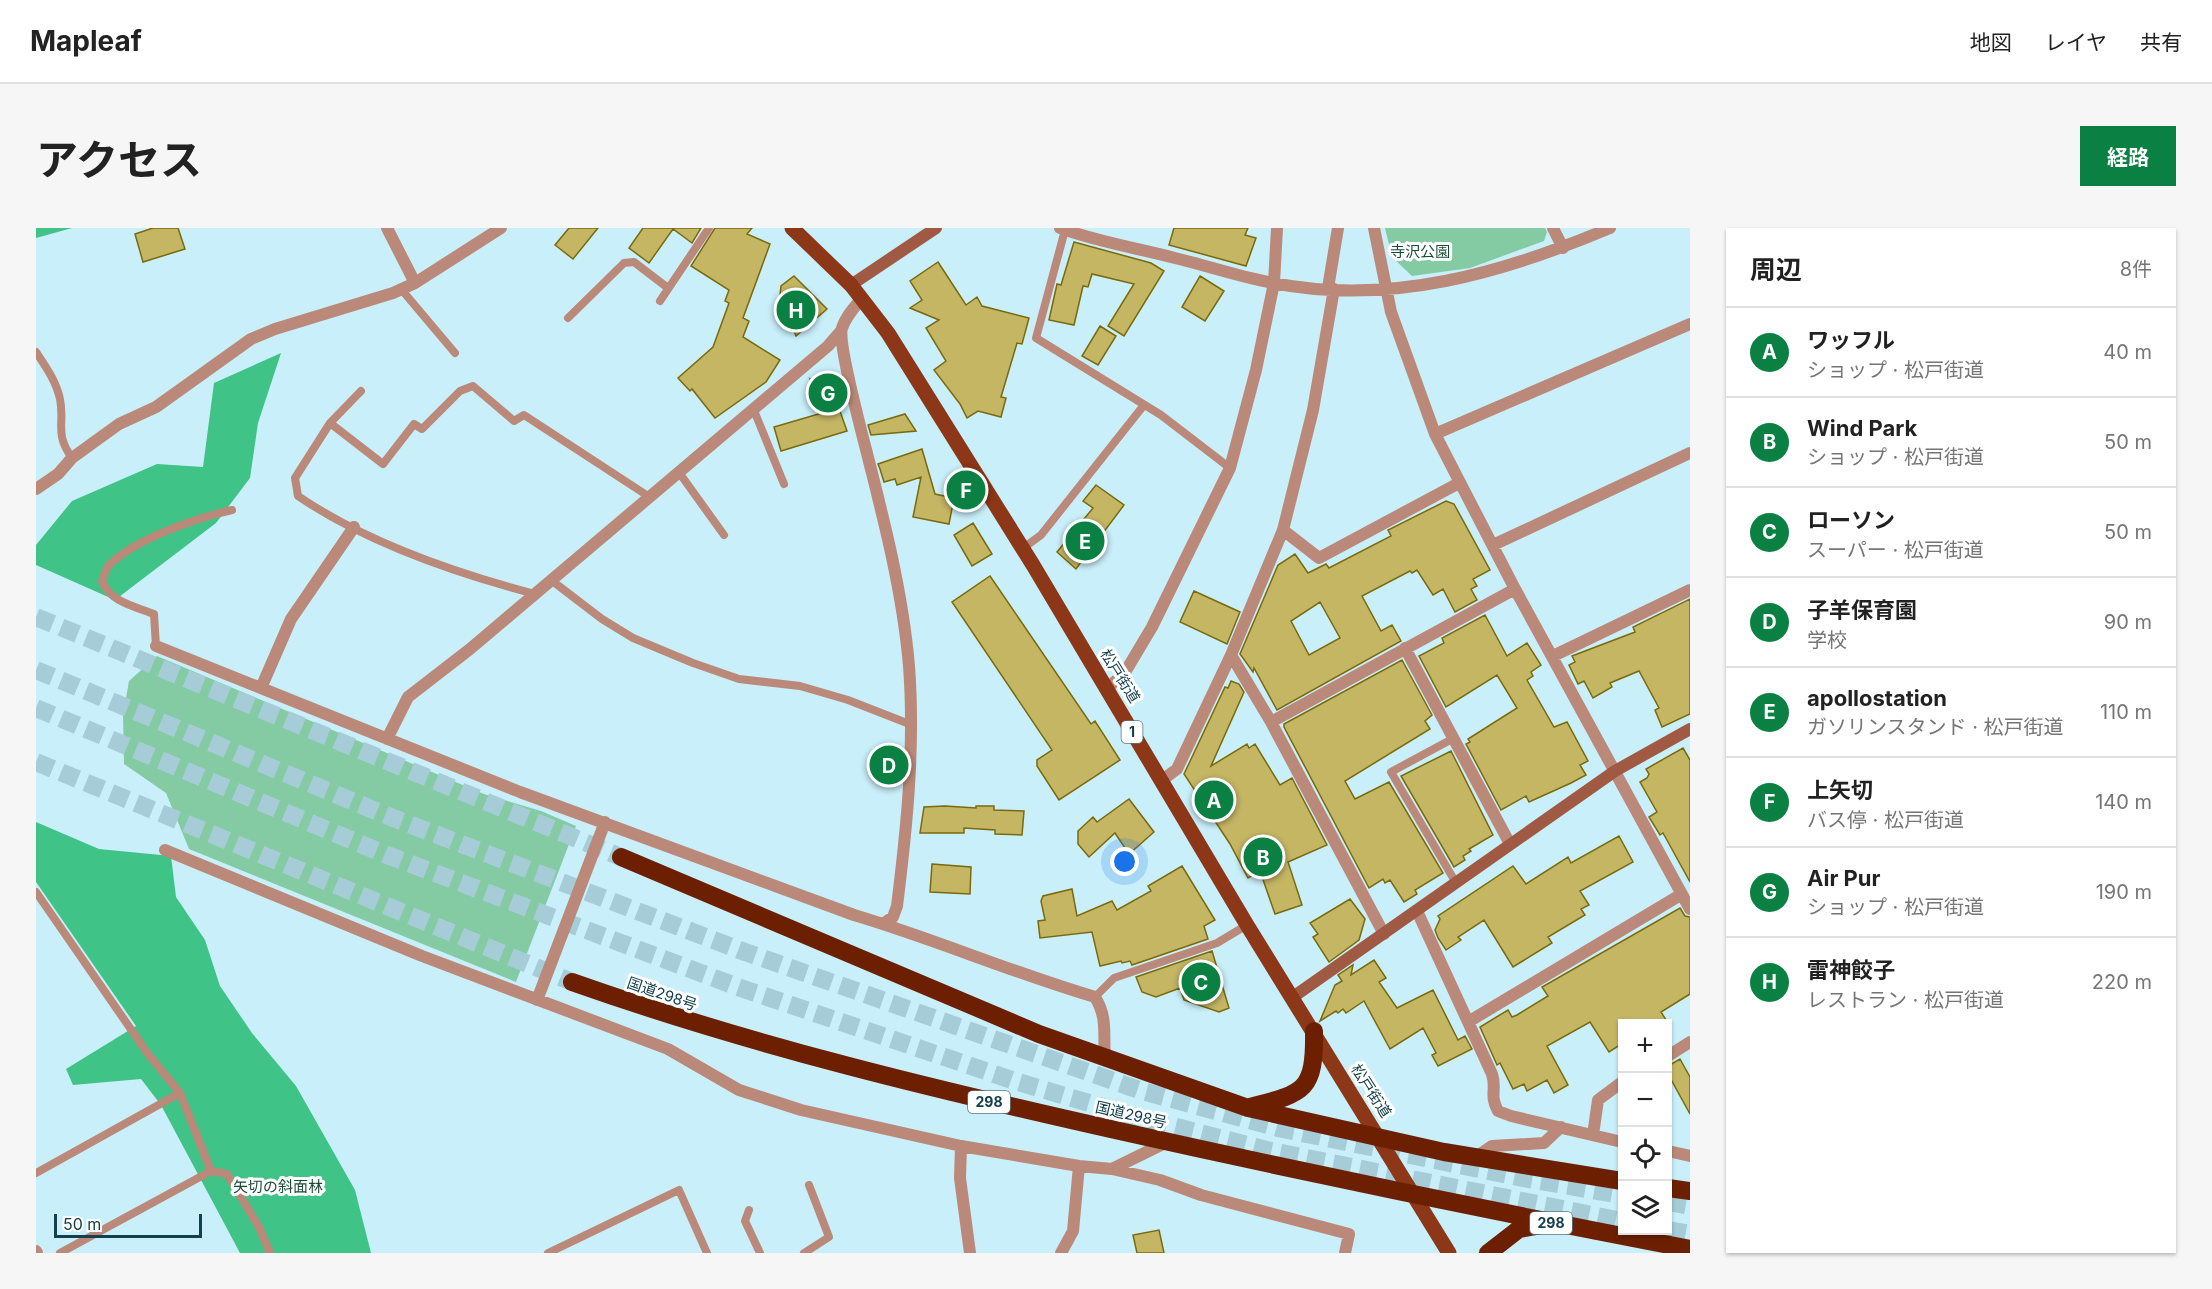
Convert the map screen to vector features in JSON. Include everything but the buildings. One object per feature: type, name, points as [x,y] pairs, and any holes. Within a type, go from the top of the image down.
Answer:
[{"type":"highway","points":[[621,857],[1039,1034],[1248,1108],[1476,1157],[1618,1179]]},
{"type":"highway","name":"国道298号","points":[[572,982],[672,1017],[767,1046],[959,1095],[1270,1166],[1669,1249],[1690,1249]]},
{"type":"highway","points":[[1248,1108],[1290,1097],[1304,1088],[1311,1075],[1314,1031]]},
{"type":"highway","points":[[1672,1189],[1690,1191]]},
{"type":"highway","points":[[1488,1253],[1519,1229],[1549,1223]]},
{"type":"main road","name":"松戸街道","points":[[792,228],[862,298],[917,379],[1107,689],[1247,925],[1449,1253]]},
{"type":"street","points":[[387,228],[416,283]]},
{"type":"street","points":[[36,489],[58,474],[72,458],[119,424],[156,406],[251,339],[416,283],[500,228]]},
{"type":"street","points":[[851,285],[936,228]]},
{"type":"street","points":[[1107,689],[1124,674],[1152,627],[1230,468],[1256,370],[1274,283],[1277,228]]},
{"type":"street","points":[[1161,781],[1177,770],[1231,655],[1283,530],[1312,410],[1338,228]]},
{"type":"street","points":[[1374,228],[1391,312],[1435,434],[1515,589],[1690,909]]},
{"type":"street","points":[[1553,228],[1563,248]]},
{"type":"street","points":[[1063,229],[1274,283],[1331,289],[1387,290],[1485,273],[1563,248],[1610,228]]},
{"type":"street","points":[[387,739],[408,697],[535,594],[828,346],[841,331],[847,317],[862,298]]},
{"type":"street","points":[[1435,434],[1690,324]]},
{"type":"street","points":[[841,331],[850,383],[890,548],[901,607],[908,664],[912,725],[909,794],[897,906],[893,917],[883,924]]},
{"type":"street","points":[[1493,545],[1690,453]]},
{"type":"street","points":[[1283,530],[1319,558],[1459,483]]},
{"type":"street","points":[[261,688],[291,619],[354,527]]},
{"type":"street","points":[[1271,722],[1515,589]]},
{"type":"street","points":[[1553,656],[1690,590]]},
{"type":"street","points":[[156,646],[387,739],[605,822],[1033,978],[1095,997],[1104,1011],[1106,1020],[1103,1032],[1105,1058]]},
{"type":"street","points":[[1405,648],[1510,844]]},
{"type":"street","points":[[1231,655],[1271,722],[1384,934]]},
{"type":"street","points":[[1293,997],[1615,771],[1690,729]]},
{"type":"street","points":[[537,1000],[605,822]]},
{"type":"street","points":[[165,850],[422,956],[668,1049],[739,1090],[801,1110],[961,1146],[1079,1166],[1112,1169],[1349,1234],[1345,1253]]},
{"type":"street","points":[[1468,1022],[1682,894]]},
{"type":"street","points":[[1417,911],[1492,1074],[1495,1082],[1491,1094],[1498,1111],[1618,1141]]},
{"type":"street","points":[[1672,1053],[1690,1042]]},
{"type":"street","points":[[1593,1135],[1598,1100],[1618,1086]]},
{"type":"street","points":[[1476,1157],[1492,1146],[1544,1143],[1562,1127]]},
{"type":"street","points":[[1112,1169],[1167,1142]]},
{"type":"street","points":[[961,1146],[960,1178],[970,1253]]},
{"type":"street","points":[[1672,1152],[1690,1156]]},
{"type":"street","points":[[1061,1253],[1073,1231],[1079,1166]]},
{"type":"lane","points":[[660,302],[709,228]]},
{"type":"lane","points":[[1063,229],[1036,338],[1144,405],[1205,447],[1230,468]]},
{"type":"lane","points":[[568,318],[624,263],[634,262],[668,288]]},
{"type":"lane","points":[[402,289],[455,353]]},
{"type":"lane","points":[[36,352],[52,376],[60,400],[59,426],[65,448],[72,458]]},
{"type":"lane","points":[[330,423],[382,464],[414,424],[422,429],[460,391],[473,386],[514,420],[524,416],[648,496]]},
{"type":"lane","points":[[361,391],[330,423],[294,482],[298,496],[354,527],[465,575],[535,594]]},
{"type":"lane","points":[[1022,549],[1041,535],[1144,405]]},
{"type":"lane","points":[[753,408],[784,484]]},
{"type":"lane","points":[[678,471],[724,535]]},
{"type":"lane","points":[[156,646],[154,614],[111,597],[105,590],[102,581],[109,565],[164,532],[210,515],[232,510]]},
{"type":"lane","points":[[551,580],[602,619],[633,638],[693,663],[740,679],[810,689],[848,700],[912,725]]},
{"type":"lane","points":[[1454,738],[1391,772],[1456,883]]},
{"type":"lane","points":[[36,892],[148,1054],[180,1093],[211,1171]]},
{"type":"lane","points":[[1095,997],[1114,978],[1217,943],[1247,925]]},
{"type":"lane","points":[[36,1173],[180,1093]]},
{"type":"lane","points":[[60,1253],[211,1171],[227,1174],[259,1227],[270,1253]]},
{"type":"lane","points":[[804,1253],[829,1237],[809,1185]]},
{"type":"lane","points":[[548,1253],[679,1190],[707,1253]]},
{"type":"lane","points":[[749,1210],[745,1221],[760,1253]]},
{"type":"green space","points":[[36,228],[72,228],[36,238]]},
{"type":"green space","name":"寺沢公園","points":[[1385,228],[1545,228],[1547,232],[1544,241],[1470,268],[1412,276],[1392,257]]},
{"type":"green space","points":[[281,353],[258,423],[250,478],[216,523],[115,600],[36,565],[36,545],[72,501],[157,464],[203,467],[214,383]]},
{"type":"green space","points":[[157,656],[484,794],[541,811],[576,826],[516,982],[189,849],[166,793],[124,764],[123,715],[129,681]]},
{"type":"green space","name":"矢切の斜面林","points":[[36,822],[99,849],[171,856],[176,897],[205,940],[220,986],[252,1033],[296,1086],[355,1190],[371,1253],[240,1253],[161,1105],[141,1079],[73,1085],[66,1069],[136,1026],[36,882]]},
{"type":"tunnel","points":[[36,617],[621,857]]},
{"type":"tunnel","points":[[36,670],[393,818],[745,952],[1139,1090],[1278,1128],[1528,1179],[1618,1194]]},
{"type":"tunnel","points":[[36,708],[387,855],[738,987],[1015,1081],[1129,1115],[1271,1151],[1618,1220]]},
{"type":"tunnel","points":[[36,762],[572,982]]},
{"type":"tunnel","points":[[1672,1203],[1690,1206]]},
{"type":"tunnel","points":[[1672,1231],[1690,1234]]},
{"type":"place","name":"雷神餃子","points":[[796,310]]},
{"type":"place","name":"Air Pur","points":[[828,393]]},
{"type":"place","name":"上矢切","points":[[966,490]]},
{"type":"place","name":"apollostation","points":[[1085,541]]},
{"type":"place","name":"子羊保育園","points":[[889,765]]},
{"type":"place","name":"ワッフル","points":[[1214,800]]},
{"type":"place","name":"Wind Park","points":[[1263,857]]},
{"type":"place","name":"ローソン","points":[[1201,982]]}]
